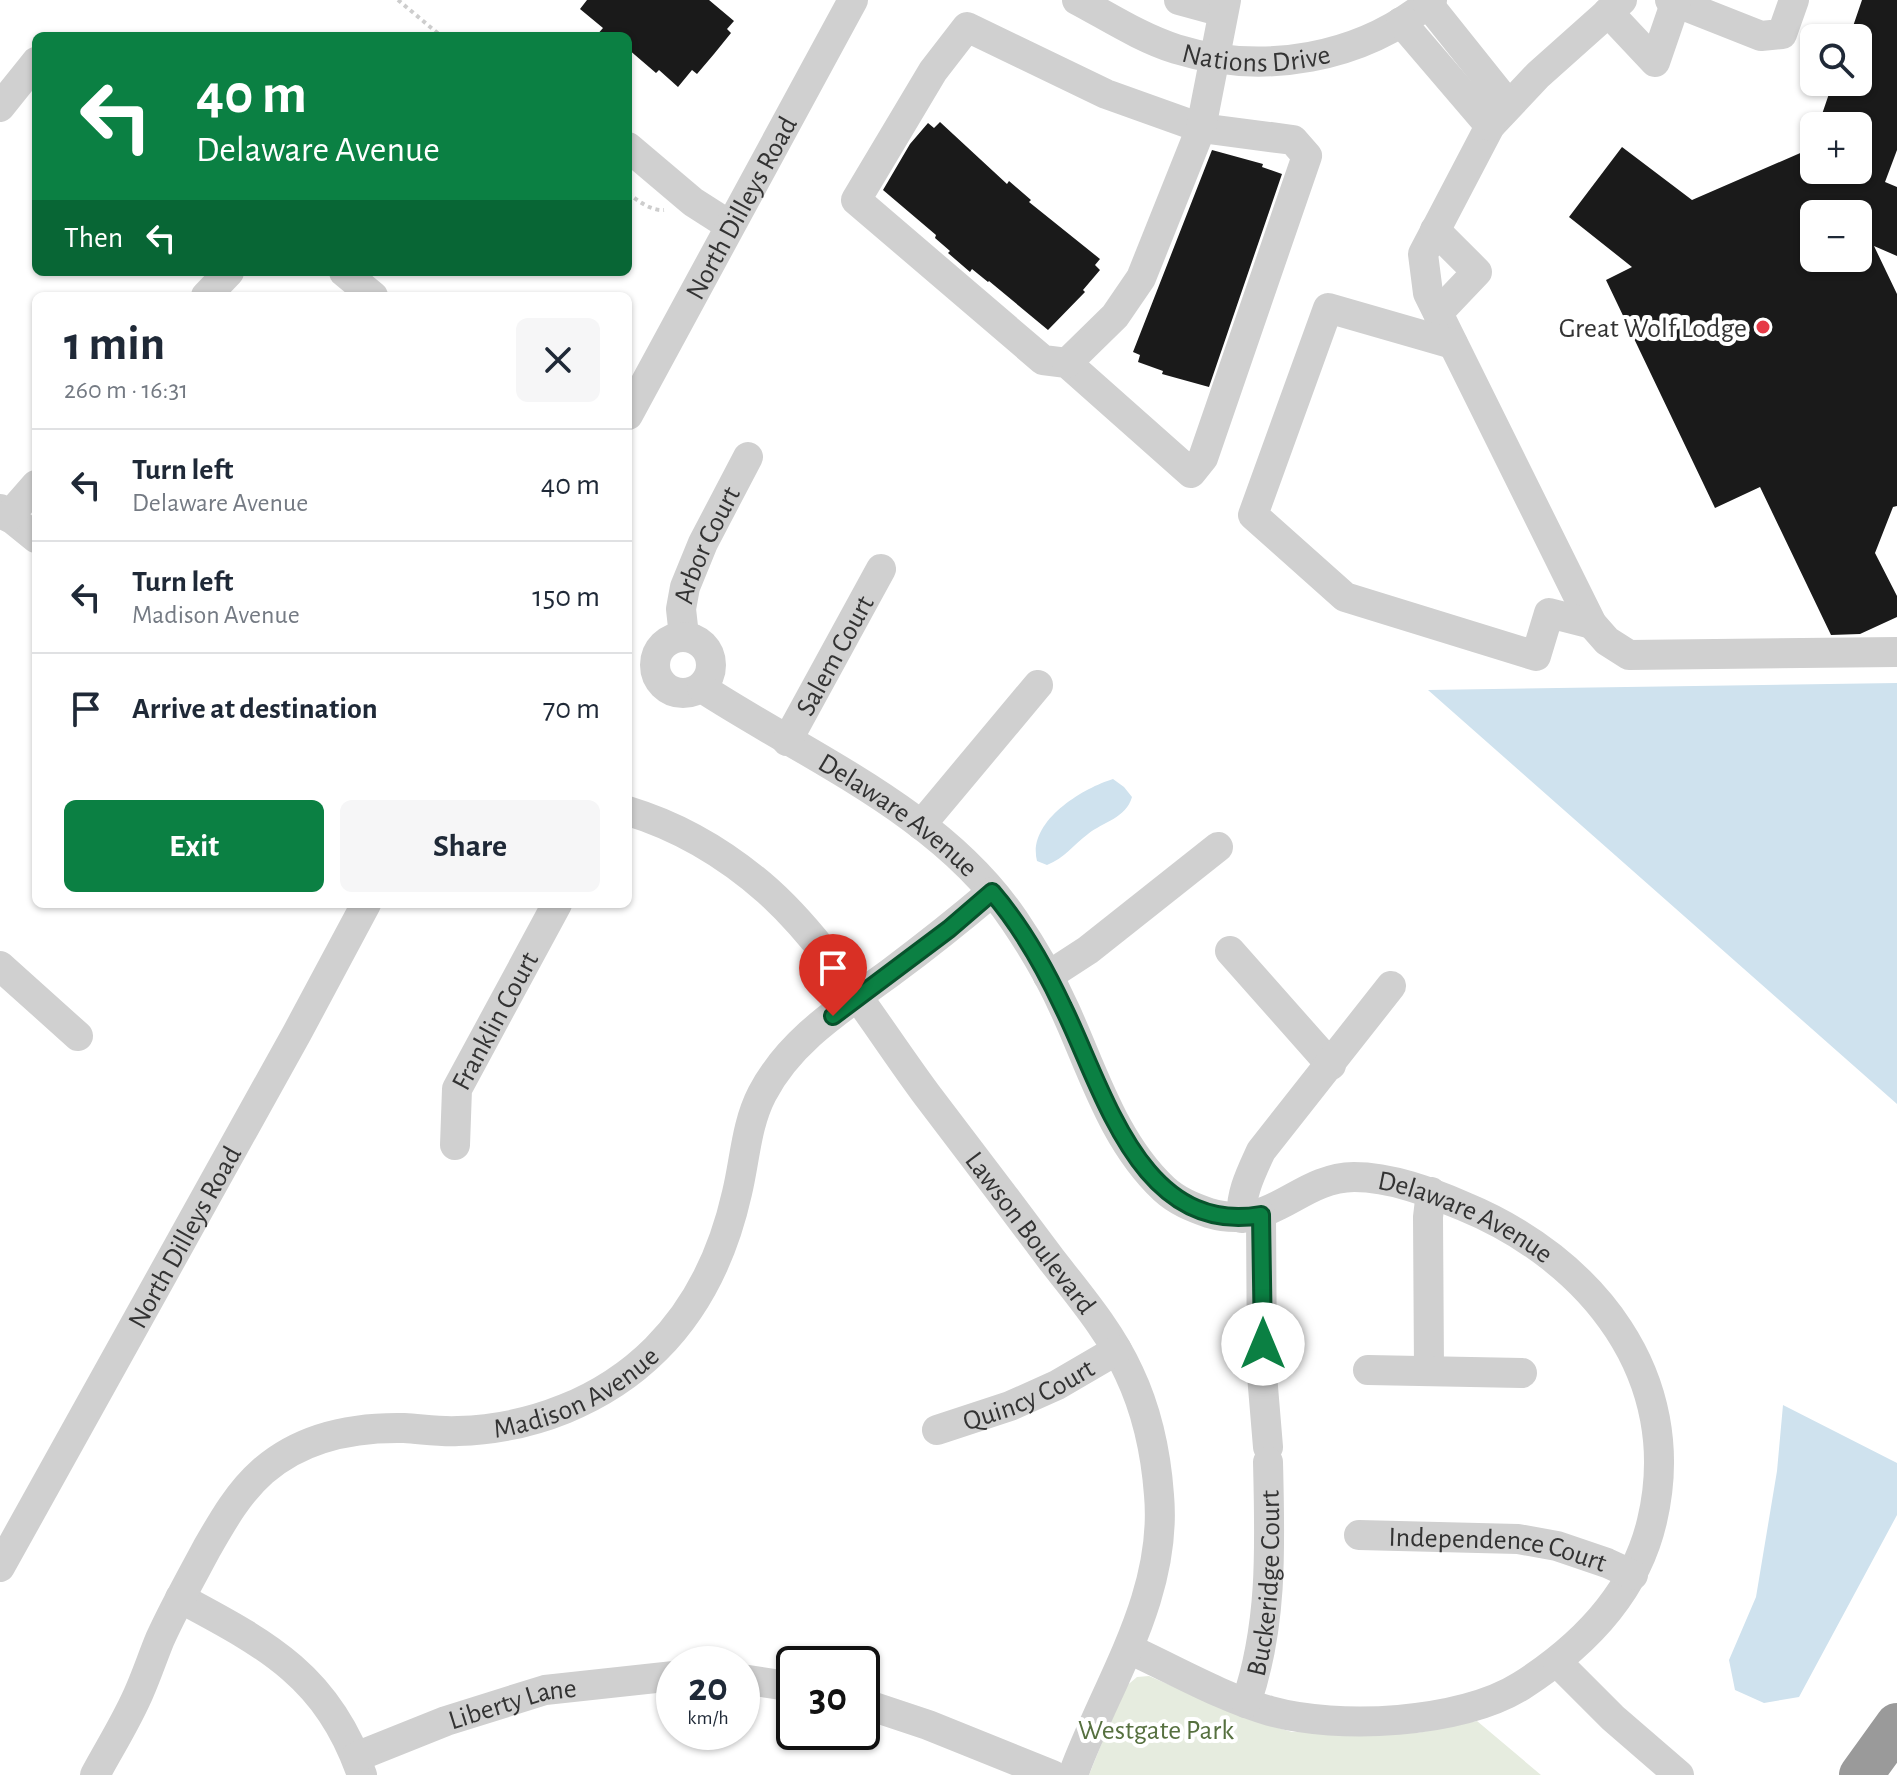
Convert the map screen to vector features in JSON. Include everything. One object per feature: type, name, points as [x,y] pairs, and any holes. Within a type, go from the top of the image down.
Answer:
[{"type":"highway","points":[[1861,1775],[1897,1725]]},
{"type":"street","name":"North Dilleys Road","points":[[632,407],[853,0]]},
{"type":"street","name":"Nations Drive","points":[[1077,0],[1176,49],[1251,62],[1301,59],[1351,46],[1378,35],[1430,2]]},
{"type":"street","points":[[1067,363],[1115,316],[1141,278],[1201,128],[1224,6],[1179,0]]},
{"type":"street","points":[[1794,0],[1782,34],[1761,36],[1673,0],[1655,62],[1615,6],[1499,115],[1423,254],[1428,293],[1592,624],[1607,641],[1629,655],[1897,652]]},
{"type":"street","points":[[1430,2],[1499,115]]},
{"type":"street","points":[[1401,22],[1499,115]]},
{"type":"street","points":[[967,27],[1106,94],[1201,128],[1293,140],[1307,156],[1203,458],[1191,473],[1067,363],[1043,360],[856,200],[933,71],[967,27]]},
{"type":"street","points":[[0,107],[32,67]]},
{"type":"street","points":[[632,150],[693,202],[729,225]]},
{"type":"street","points":[[1435,230],[1477,272],[1438,313]]},
{"type":"street","points":[[210,292],[225,276]]},
{"type":"street","points":[[349,276],[368,292]]},
{"type":"street","points":[[1453,344],[1328,308],[1253,515],[1345,597],[1536,656],[1549,613],[1592,624]]},
{"type":"street","points":[[1092,386],[1115,316]]},
{"type":"street","name":"Arbor Court","points":[[684,636],[681,609],[685,587],[703,543],[748,457]]},
{"type":"street","points":[[32,488],[4,513],[32,535]]},
{"type":"street","name":"Salem Court","points":[[787,741],[881,569]]},
{"type":"street","points":[[684,636],[703,645],[711,660],[711,673],[702,688]]},
{"type":"street","name":"Delaware Avenue","points":[[684,636],[665,643],[654,663],[657,677],[673,692],[686,694],[702,688],[882,796],[954,853],[992,892],[1013,918],[1048,976],[1105,1105],[1137,1158],[1163,1188],[1180,1201],[1228,1218],[1252,1217],[1314,1187],[1353,1177],[1431,1192],[1491,1219],[1563,1265],[1599,1300],[1637,1362],[1651,1399],[1658,1445],[1658,1478],[1649,1535],[1622,1594],[1597,1623],[1558,1663],[1503,1697],[1480,1707],[1423,1719],[1311,1718],[1276,1713],[1246,1703],[1129,1649]]},
{"type":"street","points":[[921,825],[1038,685]]},
{"type":"street","name":"Lawson Boulevard","points":[[632,812],[663,821],[691,835],[723,856],[791,914],[857,997],[909,1071],[1099,1322],[1117,1350],[1140,1399],[1150,1433],[1160,1498],[1152,1584],[1129,1649],[1087,1737],[1073,1775]]},
{"type":"street","points":[[1048,976],[1088,950],[1218,847]]},
{"type":"street","name":"Madison Avenue","points":[[95,1775],[139,1693],[180,1598],[229,1509],[262,1472],[283,1457],[335,1434],[369,1429],[456,1432],[520,1424],[565,1410],[619,1380],[655,1350],[703,1287],[723,1244],[738,1192],[751,1120],[778,1067],[808,1035],[949,929],[992,892]]},
{"type":"street","name":"North Dilleys Road","points":[[0,1567],[364,908]]},
{"type":"street","name":"Franklin Court","points":[[455,1145],[457,1089],[555,908]]},
{"type":"street","points":[[1230,951],[1331,1065]]},
{"type":"street","points":[[0,966],[78,1036]]},
{"type":"street","name":"Buckeridge Court","points":[[1246,1703],[1259,1666],[1267,1614],[1270,1535],[1268,1454],[1252,1217],[1241,1205],[1248,1179],[1261,1151],[1391,986]]},
{"type":"street","points":[[1429,1369],[1428,1217],[1431,1192]]},
{"type":"street","name":"Quincy Court","points":[[937,1430],[1010,1406],[1057,1385],[1117,1350]]},
{"type":"street","points":[[1368,1370],[1522,1373]]},
{"type":"street","name":"Independence Court","points":[[1359,1535],[1518,1539],[1557,1546],[1633,1575]]},
{"type":"street","points":[[180,1598],[267,1646],[295,1669],[317,1693],[348,1740],[359,1766]]},
{"type":"street","points":[[1558,1663],[1613,1718],[1679,1775]]},
{"type":"street","name":"Liberty Lane","points":[[359,1766],[446,1721],[545,1690],[656,1678]]},
{"type":"street","points":[[880,1709],[1052,1775]]},
{"type":"path","points":[[398,0],[436,32]]},
{"type":"green space","name":"Westgate Park","points":[[1149,1676],[1248,1719],[1292,1732],[1417,1733],[1477,1721],[1541,1775],[1089,1775],[1124,1688],[1137,1677]]},
{"type":"water","points":[[1897,683],[1897,1104],[1428,690]]},
{"type":"water","points":[[1113,779],[1132,797],[1125,810],[1053,862],[1047,865],[1037,861],[1036,847],[1040,833],[1059,809],[1086,791]]},
{"type":"water","points":[[1783,1405],[1897,1463],[1897,1515],[1799,1697],[1764,1703],[1735,1690],[1729,1660],[1756,1597],[1777,1471]]},
{"type":"building","points":[[587,0],[709,0],[734,21],[727,29],[731,33],[714,54],[697,74],[692,70],[678,87],[632,52],[632,32],[600,32],[603,28],[580,9]]},
{"type":"building","name":"Great Wolf Lodge","points":[[1862,0],[1897,0],[1897,150],[1885,182],[1897,187],[1897,256],[1874,246],[1897,294],[1897,506],[1893,507],[1875,553],[1897,596],[1897,617],[1860,634],[1831,635],[1760,487],[1715,508],[1606,280],[1632,267],[1569,217],[1622,147],[1692,200],[1800,153],[1800,184],[1872,184],[1872,112],[1823,112],[1828,96],[1872,96],[1872,24],[1854,24]]},
{"type":"building","points":[[940,122],[1007,184],[1009,181],[1031,200],[1029,202],[1100,259],[1095,265],[1100,270],[1083,290],[1085,292],[1048,330],[989,281],[972,269],[970,272],[948,253],[950,251],[935,238],[936,235],[883,190],[910,144],[928,123],[934,128]]},
{"type":"building","points":[[1212,150],[1263,164],[1262,167],[1282,174],[1209,387],[1162,374],[1163,371],[1138,362],[1140,355],[1133,352]]},
{"type":"place","name":"Great Wolf Lodge","points":[[1763,327]]},
{"type":"route","points":[[833,1016],[949,929],[992,892],[1013,918],[1048,976],[1105,1105],[1137,1158],[1163,1188],[1193,1208],[1228,1218],[1261,1215],[1263,1344]]}]
